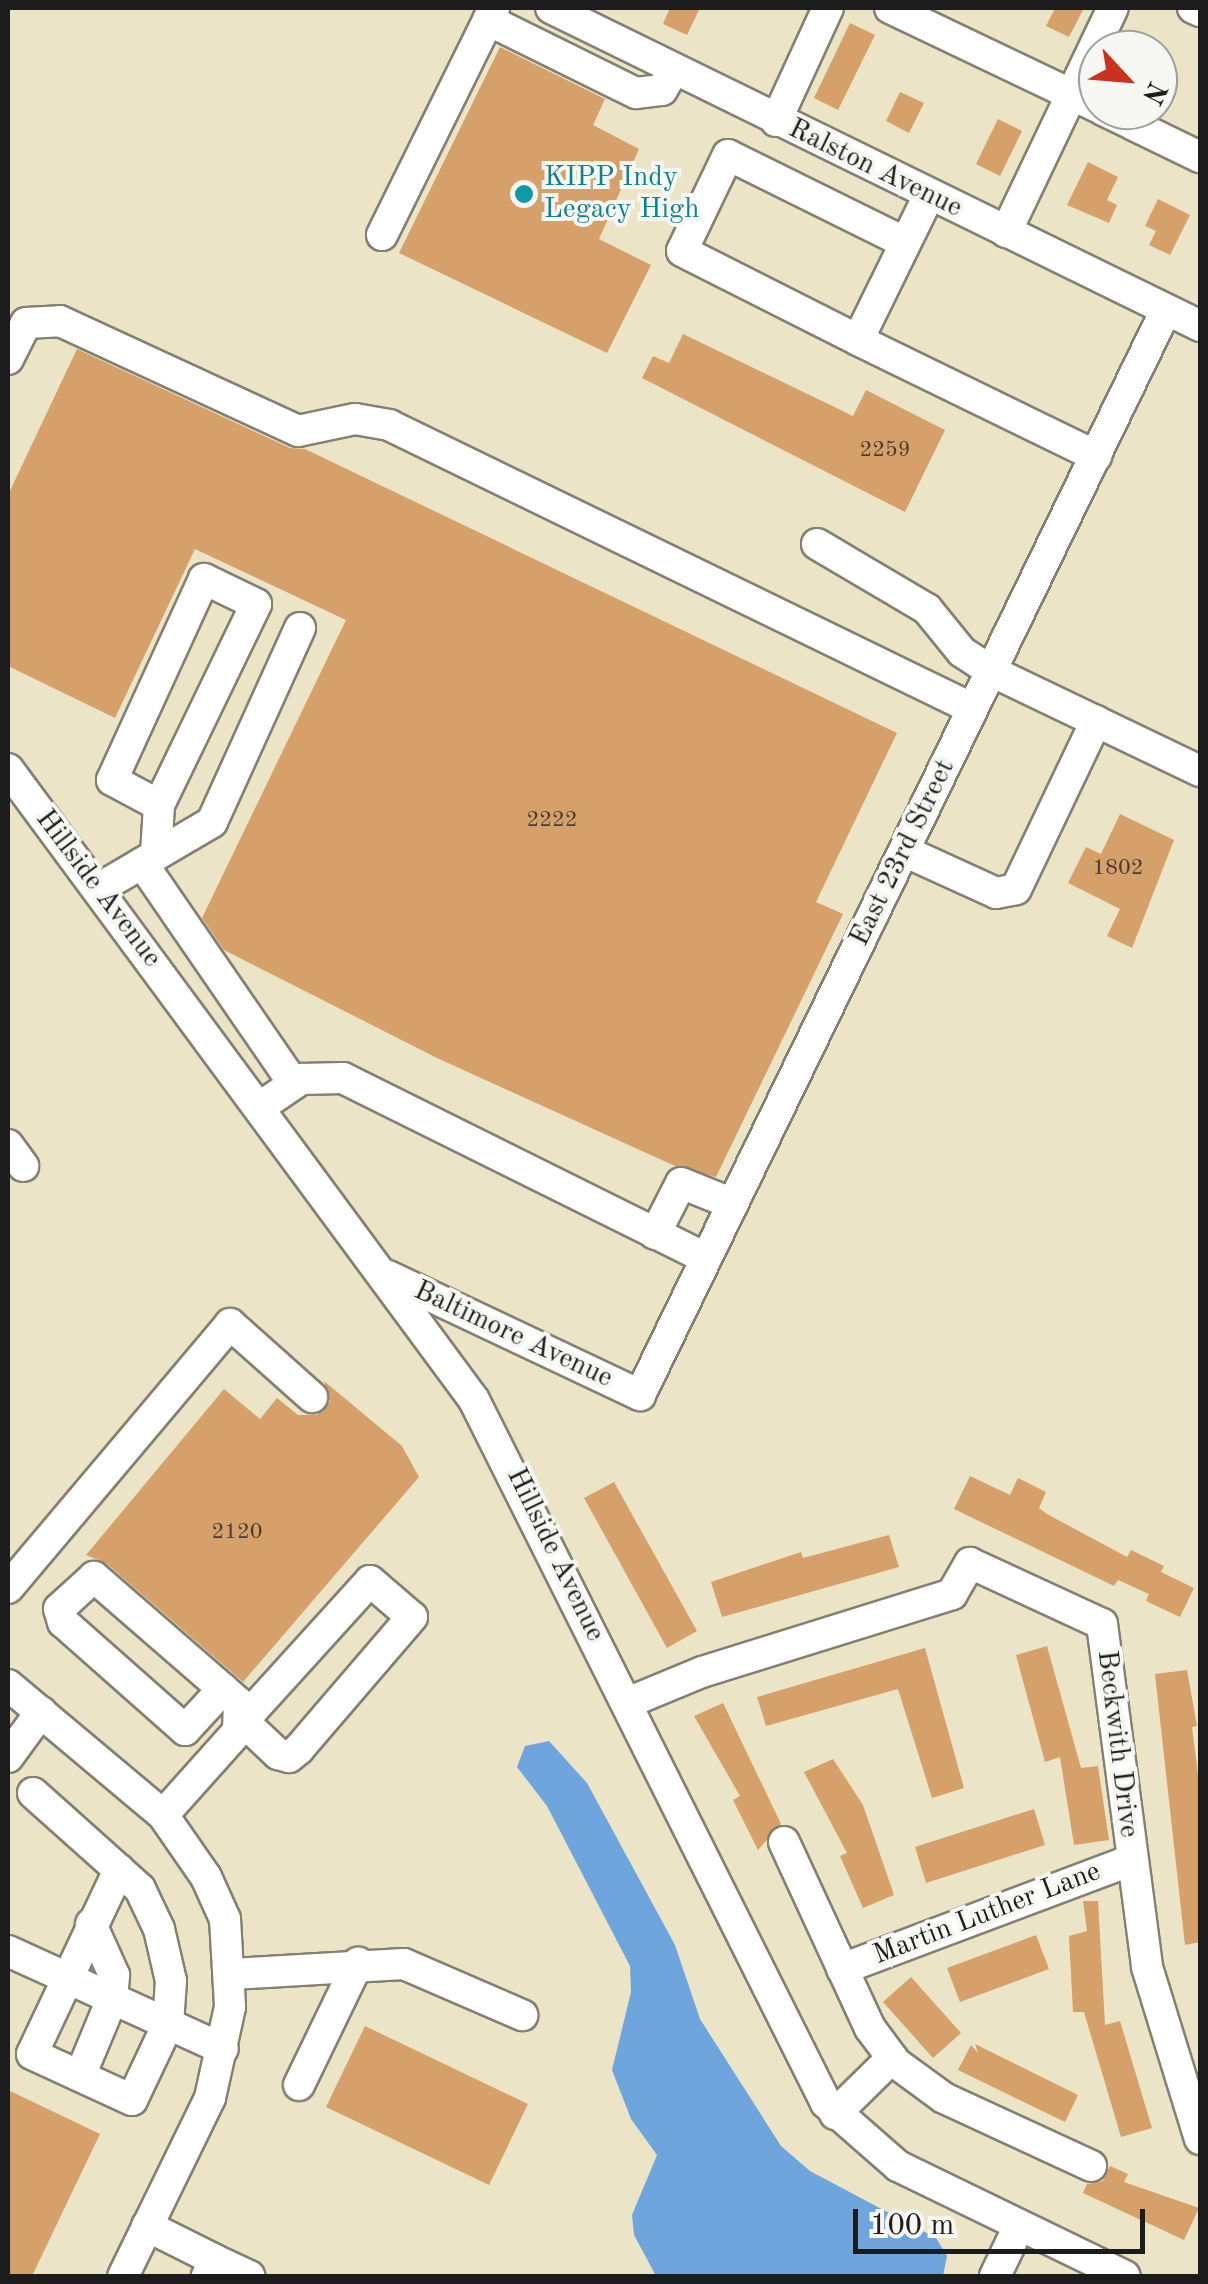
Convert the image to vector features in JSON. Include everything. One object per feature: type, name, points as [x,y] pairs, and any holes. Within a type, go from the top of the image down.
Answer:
[{"type":"street","name":"Ralston Avenue","points":[[551,8],[1200,326]]},
{"type":"street","points":[[828,8],[763,115],[728,155],[682,251],[1096,456]]},
{"type":"street","points":[[890,8],[1078,98]]},
{"type":"street","points":[[1193,8],[1200,11]]},
{"type":"street","points":[[382,235],[491,14],[636,93],[662,90],[673,71]]},
{"type":"street","points":[[1006,232],[1078,124]]},
{"type":"street","points":[[1143,130],[1200,158]]},
{"type":"street","points":[[728,155],[904,242]]},
{"type":"street","points":[[858,340],[929,195]]},
{"type":"street","name":"East 23rd Street","points":[[640,1395],[1166,310]]},
{"type":"street","points":[[8,359],[26,323],[60,321],[298,431],[355,419],[389,424],[973,709]]},
{"type":"street","points":[[817,544],[927,609],[962,652],[991,671],[1200,771]]},
{"type":"street","points":[[159,805],[112,780],[204,580],[256,604],[159,805],[149,859],[294,1084]]},
{"type":"street","points":[[98,889],[212,822],[300,628]]},
{"type":"street","points":[[904,850],[996,893],[1016,889],[1096,721]]},
{"type":"street","name":"Hillside Avenue","points":[[8,769],[385,1275],[486,1420],[806,2071],[836,2114],[898,2166],[1125,2276]]},
{"type":"street","points":[[260,1106],[294,1084],[344,1078],[706,1258]]},
{"type":"street","points":[[655,1234],[681,1183],[733,1204]]},
{"type":"street","name":"Baltimore Avenue","points":[[385,1275],[640,1395]]},
{"type":"street","points":[[8,1588],[230,1324],[312,1397]]},
{"type":"street","name":"Beckwith Drive","points":[[627,1703],[702,1672],[952,1594],[970,1563],[1102,1624],[1147,1968],[1200,2139]]},
{"type":"street","points":[[163,1816],[243,1721],[370,1581],[412,1612],[289,1757],[243,1721],[239,1703],[223,1689],[94,1577],[59,1609],[63,1622],[186,1730],[223,1689]]},
{"type":"street","points":[[8,1685],[163,1816],[206,1877],[225,1919],[232,1974],[223,2049],[210,2098],[123,2276]]},
{"type":"street","points":[[8,1757],[41,1712]]},
{"type":"street","points":[[34,1793],[140,1889],[158,1929],[171,1980],[168,2024],[132,2100],[32,2054],[64,1976],[119,1870]]},
{"type":"street","points":[[784,1842],[842,1969],[892,2058],[944,2098],[1091,2166]]},
{"type":"street","name":"Martin Luther Lane","points":[[842,1969],[1132,1860]]},
{"type":"street","points":[[80,2076],[112,1999],[114,1975],[91,1924]]},
{"type":"street","points":[[8,1951],[223,2049]]},
{"type":"street","points":[[232,1974],[358,1963],[404,1964],[522,2016]]},
{"type":"street","points":[[299,2084],[358,1963]]},
{"type":"street","points":[[836,2114],[892,2058]]},
{"type":"street","points":[[148,2226],[211,2268],[249,2276]]},
{"type":"street","points":[[995,2276],[1019,2226]]},
{"type":"water","points":[[549,1741],[587,1783],[675,1945],[700,2019],[781,2146],[810,2171],[936,2238],[947,2256],[943,2276],[656,2276],[634,2235],[632,2215],[657,2155],[631,2119],[612,2070],[631,1992],[630,1966],[547,1806],[517,1767],[525,1746]]},
{"type":"building","points":[[670,8],[700,8],[687,35],[663,24]]},
{"type":"building","points":[[1055,8],[1084,8],[1069,37],[1046,26]]},
{"type":"building","points":[[850,23],[875,35],[838,110],[814,98]]},
{"type":"building","name":"KIPP Indy Legacy High","points":[[500,47],[605,99],[593,125],[639,149],[599,239],[651,265],[607,353],[399,253]]},
{"type":"building","points":[[900,92],[924,103],[909,133],[886,121]]},
{"type":"building","points":[[998,119],[1022,131],[1000,176],[976,164]]},
{"type":"building","points":[[1088,162],[1118,177],[1107,200],[1117,205],[1109,223],[1067,205]]},
{"type":"building","points":[[1158,199],[1190,215],[1170,255],[1149,245],[1156,231],[1145,226]]},
{"type":"building","points":[[683,334],[853,416],[866,390],[945,430],[905,512],[642,378],[653,356],[669,363]]},
{"type":"building","points":[[77,349],[290,448],[305,449],[897,733],[816,902],[843,914],[716,1177],[675,1166],[437,1058],[224,950],[202,918],[346,620],[195,549],[115,718],[8,666],[8,495]]},
{"type":"building","points":[[1120,814],[1174,840],[1132,948],[1107,936],[1120,909],[1068,883],[1086,847],[1101,854]]},
{"type":"building","points":[[324,1381],[402,1446],[419,1477],[243,1682],[106,1563],[86,1555],[224,1389],[260,1419],[277,1398],[298,1415],[317,1415],[330,1402]]},
{"type":"building","points":[[970,1476],[1010,1495],[1018,1478],[1046,1492],[1039,1508],[1047,1514],[1127,1557],[1131,1550],[1164,1566],[1161,1572],[1194,1588],[1180,1617],[1146,1601],[1149,1594],[1118,1580],[1114,1586],[954,1509]]},
{"type":"building","points":[[614,1482],[697,1631],[667,1648],[584,1498]]},
{"type":"building","points":[[889,1535],[899,1567],[722,1617],[711,1582],[801,1552],[803,1558]]},
{"type":"building","points":[[1047,1646],[1081,1768],[1098,1766],[1109,1840],[1074,1845],[1060,1757],[1045,1762],[1016,1655]]},
{"type":"building","points":[[925,1648],[964,1788],[932,1798],[898,1689],[766,1726],[757,1697]]},
{"type":"building","points":[[1187,1670],[1197,1726],[1192,1727],[1200,1790],[1200,1942],[1185,1945],[1155,1674]]},
{"type":"building","points":[[723,1703],[781,1824],[758,1850],[733,1800],[740,1796],[694,1716]]},
{"type":"building","points":[[833,1759],[863,1805],[894,1895],[863,1908],[840,1856],[847,1853],[804,1772]]},
{"type":"building","points":[[1034,1809],[1045,1845],[926,1883],[915,1847]]},
{"type":"building","points":[[1083,1901],[1098,1901],[1105,2025],[1120,2021],[1152,2128],[1121,2137],[1084,2012],[1073,2012],[1069,1936],[1087,1931]]},
{"type":"building","points":[[1036,1935],[1049,1969],[960,2002],[947,1968]]},
{"type":"building","points":[[911,1977],[961,2033],[933,2058],[883,2002]]},
{"type":"building","points":[[365,2026],[528,2104],[489,2185],[326,2107]]},
{"type":"building","points":[[975,2044],[1078,2095],[1065,2122],[958,2070],[971,2045],[978,2053]]},
{"type":"building","points":[[8,2090],[100,2134],[32,2276],[8,2276]]},
{"type":"building","points":[[1110,2166],[1128,2174],[1124,2182],[1199,2208],[1184,2240],[1083,2193],[1087,2184],[1103,2181]]},
{"type":"place","name":"KIPP Indy Legacy High","points":[[524,194]]}]
